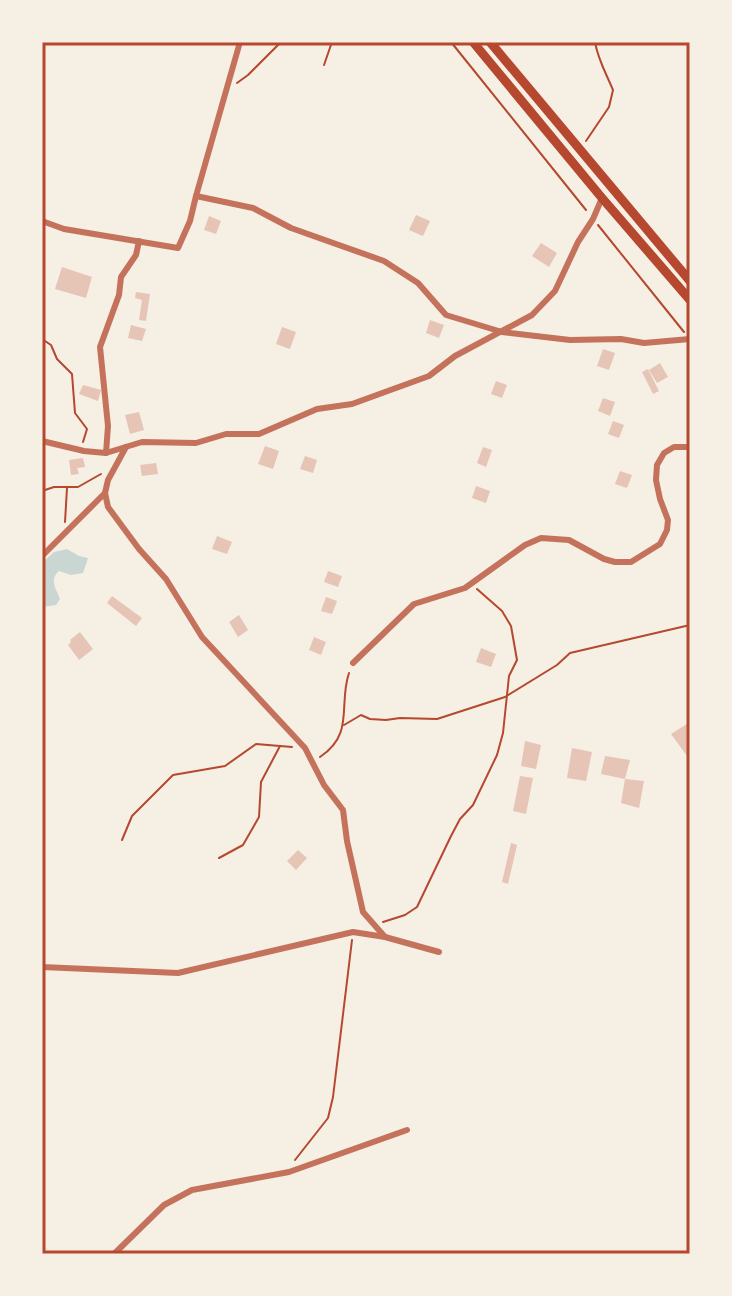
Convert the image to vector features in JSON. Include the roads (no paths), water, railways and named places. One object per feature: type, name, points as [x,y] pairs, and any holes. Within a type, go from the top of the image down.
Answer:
[{"type":"main road","points":[[473,42],[690,300]]},
{"type":"main road","points":[[490,42],[690,281]]},
{"type":"street","points":[[42,221],[64,229],[178,248],[190,221],[240,42]]},
{"type":"street","points":[[196,196],[253,208],[291,228],[384,261],[418,283],[446,315],[502,332],[570,340],[621,339],[644,343],[690,339]]},
{"type":"street","points":[[42,441],[106,453],[142,442],[196,443],[226,434],[259,434],[317,409],[352,404],[429,376],[455,356],[532,315],[555,291],[602,198]]},
{"type":"street","points":[[106,453],[108,426],[100,347],[119,295],[121,277],[136,255],[139,241]]},
{"type":"street","points":[[126,447],[108,480],[105,493],[108,507],[166,579],[202,637],[305,748],[324,785],[343,810],[363,912],[385,937]]},
{"type":"street","points":[[353,663],[414,604],[465,588],[525,545],[541,538],[569,540],[615,562],[631,562],[660,544],[668,520],[656,480],[657,465],[664,453],[674,447],[690,447]]},
{"type":"street","points":[[42,556],[105,493]]},
{"type":"street","points":[[42,967],[178,973],[353,932],[439,952]]},
{"type":"street","points":[[114,1254],[164,1205],[192,1190],[289,1172],[407,1130]]}]
